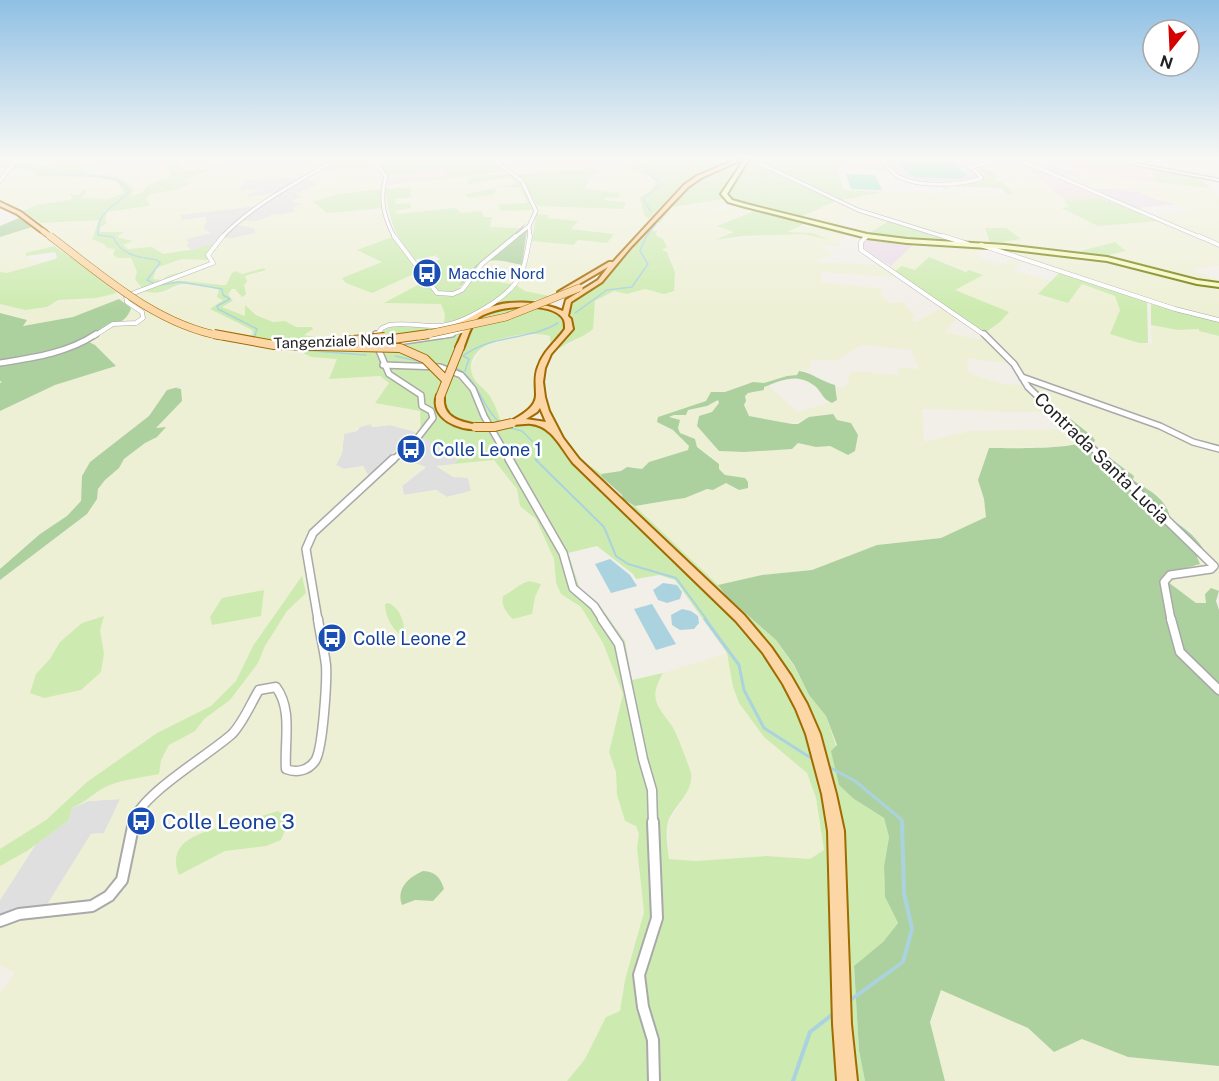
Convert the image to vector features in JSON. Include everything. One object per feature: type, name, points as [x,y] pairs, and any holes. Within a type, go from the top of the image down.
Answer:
[{"type":"main road","name":"Tangenziale Nord","points":[[13,210],[109,281],[169,319],[216,335],[264,343],[372,342],[446,332],[522,313],[579,288],[617,260]]},
{"type":"main road","points":[[565,316],[568,301],[600,281],[663,210]]},
{"type":"main road","points":[[767,210],[867,236],[907,241],[981,245],[1107,259],[1197,282],[1219,285]]},
{"type":"main road","points":[[304,344],[455,327],[488,310],[521,305],[556,295],[617,260]]},
{"type":"main road","points":[[521,305],[551,308],[565,316],[568,321],[569,329],[546,355],[542,366],[541,398],[554,431],[565,448],[583,468],[740,618],[787,680],[813,734],[836,831],[842,1024],[848,1081]]},
{"type":"main road","points":[[472,320],[440,397],[439,407],[445,416],[457,423],[475,427],[494,427],[523,420],[538,422],[554,431]]},
{"type":"main road","points":[[264,343],[303,348],[374,346],[400,348],[425,359],[446,380]]},
{"type":"main road","points":[[512,423],[534,410],[541,398]]},
{"type":"street","points":[[0,363],[56,353],[114,324],[138,323],[143,318],[142,312],[127,302],[126,296],[213,264],[208,255],[209,251],[233,225],[252,210]]},
{"type":"street","points":[[384,210],[386,221],[397,241],[437,293],[447,295],[459,292],[482,264],[529,226],[535,210]]},
{"type":"street","points":[[859,210],[968,244]]},
{"type":"street","points":[[1138,210],[1219,245]]},
{"type":"street","points":[[0,921],[19,914],[73,910],[92,906],[109,896],[122,880],[135,815],[159,790],[234,732],[259,690],[276,687],[283,693],[286,769],[294,772],[304,770],[315,761],[321,742],[326,668],[306,549],[313,533],[419,436],[432,417],[431,411],[422,406],[421,395],[390,378],[383,365],[376,333],[384,327],[402,324],[437,326],[452,324],[466,319],[512,287],[524,266],[531,231],[529,226]]},
{"type":"street","name":"Contrada Santa Lucia","points":[[867,236],[861,242],[861,250],[987,337],[1014,364],[1028,387],[1214,566],[1211,569],[1170,575],[1164,582],[1174,640],[1180,652],[1219,690]]},
{"type":"street","points":[[981,245],[1175,309],[1219,320]]},
{"type":"street","points":[[377,344],[438,337],[468,329]]},
{"type":"street","points":[[438,337],[454,338],[461,345]]},
{"type":"street","points":[[383,365],[447,368],[461,375],[473,389],[484,416],[559,545],[570,572],[573,588],[594,606],[619,644],[643,759],[652,790],[657,918],[639,975],[643,1008],[653,1040],[654,1081]]},
{"type":"street","points":[[1022,377],[1160,426],[1193,442],[1219,449]]},
{"type":"shaded area","points":[[218,210],[296,211],[275,214],[257,221],[243,221],[250,228],[254,228],[256,233],[234,238],[221,238],[214,243],[195,249],[190,249],[186,245],[186,239],[210,233],[202,228],[204,217],[182,220],[180,215]]},
{"type":"shaded area","points":[[868,237],[916,242],[891,266],[862,248],[862,244]]},
{"type":"shaded area","points":[[371,424],[372,427],[390,425],[417,432],[368,475],[363,466],[344,469],[335,465],[342,454],[344,433],[357,431],[360,427]]},
{"type":"shaded area","points":[[421,435],[463,442],[467,447],[454,464],[437,467],[468,478],[471,491],[447,497],[436,490],[404,495],[402,486],[425,468],[406,460]]},
{"type":"shaded area","points":[[121,799],[104,833],[91,834],[45,908],[0,916],[0,900],[36,844],[72,808],[88,801]]},
{"type":"green space","points":[[118,210],[107,212],[105,220],[107,223],[101,227],[100,232],[124,232],[117,237],[133,241],[123,245],[128,249],[152,247],[163,254],[195,249],[214,243],[207,252],[210,260],[182,259],[156,268],[153,279],[162,280],[169,275],[210,266],[166,281],[226,285],[235,271],[242,274],[264,268],[266,270],[245,276],[246,294],[242,297],[235,289],[232,289],[228,294],[233,301],[222,307],[245,316],[245,305],[256,315],[273,322],[285,321],[296,327],[312,327],[313,329],[304,335],[315,337],[317,340],[380,332],[394,326],[439,328],[425,331],[474,321],[497,309],[531,306],[558,313],[564,318],[567,330],[551,345],[550,336],[540,334],[513,336],[499,340],[486,345],[477,353],[472,362],[472,374],[490,396],[502,427],[524,422],[538,425],[551,435],[579,470],[585,467],[566,443],[550,415],[543,385],[545,370],[552,355],[573,330],[573,320],[567,304],[604,281],[647,230],[657,231],[656,235],[663,239],[667,247],[662,250],[667,252],[675,272],[674,291],[664,294],[645,289],[627,294],[614,291],[595,301],[593,329],[560,348],[552,357],[545,386],[547,400],[559,429],[577,454],[601,474],[621,498],[635,506],[718,585],[727,597],[776,640],[794,666],[809,695],[826,716],[854,799],[884,818],[889,837],[884,866],[885,897],[898,923],[883,942],[854,967],[859,1051],[865,1081],[859,1081],[851,1052],[850,1025],[832,1021],[837,1081],[567,1081],[585,1059],[606,1017],[620,1011],[625,980],[644,912],[637,848],[639,834],[636,826],[625,821],[617,795],[616,772],[609,752],[623,694],[603,643],[581,607],[561,594],[556,583],[554,559],[536,519],[520,506],[517,489],[494,460],[454,464],[467,447],[463,442],[447,448],[430,442],[421,435],[420,411],[375,403],[389,383],[380,376],[329,379],[337,359],[311,357],[301,352],[313,342],[250,337],[252,330],[210,309],[223,300],[217,297],[219,290],[185,284],[157,293],[144,291],[135,279],[137,272],[131,258],[118,258],[113,255],[115,249],[107,248],[104,244],[92,239],[99,220],[41,223],[23,211]],"holes":[[[607,496],[770,648],[817,733],[806,735],[784,687],[763,656],[723,608]],[[597,546],[633,574],[636,579],[659,575],[675,580],[727,653],[733,687],[739,703],[764,737],[807,773],[816,798],[824,850],[810,859],[767,856],[696,861],[669,859],[668,822],[690,787],[691,773],[674,729],[656,701],[656,689],[663,673],[632,680],[625,641],[598,603],[580,589],[568,553]],[[821,794],[835,794],[847,982],[831,978],[827,830]]]},
{"type":"green space","points":[[218,210],[180,215],[182,220],[205,217],[207,221],[203,228],[211,233],[186,239],[189,243],[186,245],[190,249],[163,254],[133,250],[122,245],[129,239],[117,236],[122,233],[101,232],[107,212]]},
{"type":"green space","points":[[324,210],[356,210],[327,213]]},
{"type":"green space","points":[[328,210],[327,213],[378,210],[352,213],[373,215],[373,212],[383,211],[384,222],[390,233],[385,236],[391,234],[392,237],[358,250],[383,261],[342,278],[346,283],[372,293],[418,272],[425,281],[385,303],[442,304],[445,314],[444,323],[390,323],[370,332],[316,340],[315,337],[304,335],[306,326],[296,327],[285,321],[273,322],[256,314],[247,306],[245,306],[245,316],[221,307],[231,303],[233,298],[228,294],[230,290],[235,289],[240,294],[246,291],[243,288],[245,276],[259,273],[264,268],[242,274],[235,272],[226,285],[166,281],[207,268],[169,275],[162,280],[153,279],[156,268],[182,259],[213,258],[211,251],[224,238],[255,233],[254,228],[237,225],[243,221],[257,221],[266,219],[272,214],[280,215],[296,211]]},
{"type":"green space","points":[[389,210],[398,210],[395,211],[398,214],[432,210],[458,210],[462,213],[482,211],[484,217],[492,217],[490,227],[519,228],[475,266],[458,290],[450,293],[439,292],[418,266],[440,259],[435,256],[442,254],[414,260],[397,234]]},
{"type":"green space","points":[[394,210],[432,210],[398,214]]},
{"type":"green space","points":[[458,210],[534,210],[526,223],[519,227],[490,227],[482,211],[462,213]]},
{"type":"green space","points":[[536,210],[644,210],[644,215],[649,219],[608,263],[570,286],[547,296],[525,291],[516,285],[473,277],[490,260],[496,259],[522,265],[529,262],[532,241],[572,245],[578,240],[607,243],[613,234],[571,229],[578,222],[547,218],[548,215],[536,214]]},
{"type":"green space","points":[[643,210],[658,210],[649,219]]},
{"type":"green space","points":[[666,210],[669,210],[660,223],[652,224]]},
{"type":"green space","points":[[670,210],[756,210],[718,225],[735,232],[716,240],[796,234],[787,231],[806,223],[847,232],[837,242],[842,246],[823,246],[833,256],[817,259],[818,262],[883,265],[900,278],[822,272],[821,282],[883,289],[881,294],[889,303],[903,302],[915,317],[911,321],[916,322],[941,308],[956,319],[945,332],[975,339],[987,339],[1012,364],[967,358],[968,371],[976,376],[1004,384],[1024,385],[1054,413],[922,409],[924,442],[971,431],[1070,429],[1083,444],[1060,447],[989,448],[978,480],[984,499],[986,517],[941,538],[877,545],[812,570],[762,575],[718,585],[635,506],[671,500],[707,489],[713,490],[726,483],[739,490],[739,477],[725,475],[719,469],[719,464],[680,433],[667,418],[674,415],[686,415],[688,410],[707,406],[718,400],[719,403],[701,431],[719,451],[792,449],[798,443],[816,447],[830,446],[848,455],[858,436],[851,423],[837,420],[827,414],[792,424],[749,416],[744,406],[745,396],[748,393],[764,390],[764,387],[768,385],[798,412],[837,400],[836,387],[846,387],[851,371],[899,375],[898,367],[919,369],[911,350],[862,345],[837,360],[811,360],[809,370],[800,371],[798,375],[764,383],[746,383],[725,392],[717,391],[706,401],[658,417],[657,422],[673,430],[689,446],[688,450],[649,462],[642,469],[627,467],[621,471],[601,474],[588,465],[560,432],[550,410],[546,383],[552,355],[593,329],[594,304],[607,293],[614,291],[634,293],[645,289],[654,292],[676,283],[675,271],[669,256],[662,250],[664,245],[656,231]]},
{"type":"green space","points":[[759,210],[837,230],[806,223],[787,232],[811,233],[831,240],[804,234],[743,236],[715,240],[734,232],[717,226]]},
{"type":"green space","points":[[768,210],[815,210],[798,218]]},
{"type":"green space","points":[[815,210],[1065,210],[1098,226],[1160,221],[1148,215],[1219,210],[1219,218],[1215,218],[1219,219],[1219,265],[1192,270],[1219,280],[1219,284],[1196,281],[1105,256],[1125,251],[1115,242],[1073,253],[1064,253],[990,244],[1006,228],[983,228],[988,245],[866,235],[848,230],[860,224],[850,220],[831,226],[798,218]]},
{"type":"green space","points":[[1066,210],[1132,210],[1159,221],[1098,226]]},
{"type":"green space","points":[[536,214],[549,215],[547,218],[578,221],[571,229],[614,234],[607,243],[578,240],[573,245],[532,241]]},
{"type":"green space","points":[[19,218],[32,227],[0,237],[0,226]]},
{"type":"green space","points":[[95,219],[99,222],[94,230],[97,241],[131,258],[137,272],[135,279],[143,291],[163,293],[186,284],[219,290],[219,298],[223,300],[210,309],[253,331],[250,337],[237,345],[338,359],[330,379],[380,376],[389,383],[375,403],[420,411],[422,444],[406,460],[426,467],[402,485],[404,495],[436,490],[447,497],[471,491],[468,478],[453,477],[436,466],[494,460],[517,489],[520,506],[536,519],[554,559],[556,583],[561,594],[581,607],[603,643],[623,694],[609,752],[616,772],[617,795],[625,821],[636,826],[639,834],[637,848],[644,912],[625,980],[620,1011],[606,1017],[585,1059],[567,1081],[0,1081],[0,993],[15,973],[0,965],[0,916],[18,909],[45,908],[91,834],[104,833],[120,799],[88,801],[72,808],[68,821],[36,844],[0,900],[0,580],[87,514],[97,499],[98,489],[105,480],[119,468],[124,459],[157,437],[165,427],[156,428],[182,401],[181,388],[185,385],[174,387],[149,416],[90,462],[82,476],[81,501],[67,516],[40,534],[0,569],[0,411],[55,385],[115,366],[95,345],[84,340],[119,299],[130,293],[66,244],[36,250],[25,257],[41,262],[7,273],[0,272],[0,254],[22,249],[0,252],[0,237],[32,227],[38,232],[44,230],[37,225]],"holes":[[[371,424],[372,427],[390,425],[416,432],[368,475],[363,466],[344,469],[336,465],[342,454],[344,434]]]},
{"type":"green space","points":[[892,219],[968,243],[866,235]]},
{"type":"green space","points":[[526,223],[522,229],[527,230],[522,265],[496,260],[483,263],[459,286],[475,266]]},
{"type":"green space","points":[[985,228],[1006,228],[1021,239],[990,244]]},
{"type":"green space","points":[[392,237],[418,272],[372,293],[346,283],[342,278],[382,262],[357,250]]},
{"type":"green space","points":[[916,242],[977,248],[978,257],[1000,265],[1012,259],[1023,262],[1014,268],[1015,271],[1051,281],[1039,294],[1068,303],[1082,284],[1115,296],[1120,310],[1110,334],[1152,345],[1151,325],[1178,330],[1200,329],[1200,331],[1219,336],[1219,447],[1205,444],[1024,376],[999,343],[985,332],[1000,322],[1009,312],[955,290],[982,275],[929,257],[915,270],[902,266],[895,271],[890,267]]},
{"type":"green space","points":[[1115,242],[1126,251],[1105,256],[1073,253]]},
{"type":"green space","points":[[54,246],[92,272],[117,293],[96,298],[58,300],[47,307],[25,310],[0,304],[0,272],[7,273],[55,259],[57,257],[55,252],[26,256],[26,253]]},
{"type":"green space","points":[[990,247],[1107,260],[1219,286],[1219,319],[1175,308]]},
{"type":"green space","points":[[929,257],[966,272],[969,270],[983,275],[955,290],[1009,312],[986,332],[1004,349],[895,271],[902,266],[915,270]]},
{"type":"green space","points":[[1059,273],[1147,301],[1148,343],[1139,343],[1110,334],[1120,310],[1115,296],[1082,284],[1068,303],[1038,294]]},
{"type":"green space","points":[[473,277],[516,285],[525,291],[549,296],[529,302],[503,305],[462,323],[443,327],[458,320],[444,323],[445,314],[441,304],[384,303],[425,281],[440,294],[460,293]]},
{"type":"green space","points":[[117,293],[119,299],[73,317],[21,326],[26,320],[0,313],[0,304],[25,310],[47,307],[58,300],[95,298]]},
{"type":"green space","points":[[119,299],[131,308],[124,319],[112,328],[85,340],[95,345],[116,366],[55,385],[0,411],[0,383],[2,382],[0,381],[0,313],[27,320],[23,326],[73,317]]},
{"type":"green space","points":[[1151,304],[1219,321],[1219,336],[1199,331],[1199,329],[1178,330],[1151,325]]},
{"type":"green space","points":[[539,334],[550,336],[552,340],[551,345],[545,350],[538,377],[538,400],[527,413],[501,422],[490,396],[471,372],[473,363],[483,347],[499,339]]},
{"type":"green space","points":[[799,371],[835,385],[837,400],[832,403],[809,382],[797,378],[784,380],[745,396],[744,405],[749,416],[798,424],[809,417],[833,414],[837,420],[851,423],[858,435],[855,451],[848,455],[830,446],[816,447],[798,443],[792,449],[719,451],[697,426],[699,416],[712,412],[719,403],[718,400],[707,406],[688,410],[686,415],[669,417],[680,420],[678,428],[680,433],[695,439],[697,447],[719,464],[719,469],[725,475],[745,478],[748,488],[739,490],[726,483],[713,490],[707,489],[685,498],[635,506],[623,499],[622,495],[602,477],[601,474],[621,471],[627,467],[642,469],[649,462],[688,450],[689,446],[673,430],[657,422],[658,417],[706,401],[711,392],[725,392],[753,382],[764,383],[797,375]]},
{"type":"green space","points":[[1027,379],[1219,451],[1219,591],[1211,588],[1206,603],[1196,603],[1164,579],[1169,573],[1196,565],[1197,557],[1205,553],[1191,531],[1170,518],[1169,510],[1158,495],[1133,480],[1128,470],[1092,445],[1087,432],[1029,386]]},
{"type":"green space","points":[[186,385],[176,388],[181,389],[182,401],[156,428],[166,427],[157,437],[124,459],[119,468],[98,489],[97,499],[87,514],[0,580],[0,569],[40,534],[67,516],[81,501],[82,476],[90,462],[149,416],[167,390]]},
{"type":"green space","points":[[1044,398],[1092,436],[1095,440],[1093,445],[1134,476],[1133,480],[1161,500],[1170,518],[1190,533],[1206,553],[1197,557],[1200,564],[1169,573],[1164,579],[1196,603],[1206,603],[1205,594],[1211,588],[1219,591],[1216,601],[1219,610],[1219,1066],[1128,1057],[1082,1039],[1054,1052],[1028,1028],[941,990],[930,1022],[945,1081],[865,1081],[859,1051],[854,966],[883,942],[898,923],[885,897],[884,866],[889,837],[884,818],[854,799],[839,785],[831,751],[837,745],[826,716],[809,695],[794,665],[776,640],[727,597],[718,585],[762,575],[812,570],[877,545],[941,538],[986,517],[984,499],[978,480],[989,448],[1056,447],[1086,440]]},
{"type":"green space","points":[[302,576],[306,593],[287,611],[265,646],[258,663],[230,700],[204,719],[195,731],[169,745],[161,760],[159,774],[121,782],[100,790],[72,808],[68,821],[27,851],[0,866],[0,849],[46,820],[87,782],[157,733],[211,706],[236,681],[253,646]]},
{"type":"green space","points":[[529,581],[541,584],[535,597],[532,614],[513,619],[505,609],[503,596]]},
{"type":"green space","points":[[264,590],[261,616],[212,625],[210,617],[222,598]]},
{"type":"green space","points":[[388,603],[401,617],[404,637],[396,631],[388,619],[385,604]]},
{"type":"green space","points":[[104,616],[100,630],[104,654],[101,672],[81,690],[44,698],[30,693],[36,674],[50,659],[60,642],[82,623]]},
{"type":"green space","points":[[727,653],[733,687],[739,703],[764,737],[807,773],[816,798],[824,850],[818,856],[810,859],[767,856],[696,861],[669,859],[668,823],[688,792],[691,775],[674,728],[662,715],[655,699],[655,687],[663,673]]},
{"type":"green space","points":[[278,811],[285,816],[286,828],[281,840],[266,846],[225,851],[179,875],[176,862],[178,852],[191,838],[201,833]]},
{"type":"green space","points":[[423,871],[437,876],[444,889],[433,901],[415,900],[402,905],[402,888],[413,876]]},
{"type":"green space","points":[[941,989],[1028,1028],[1054,1052],[1082,1039],[1128,1057],[1219,1066],[1219,1081],[945,1081],[930,1022]]},
{"type":"water","points":[[610,559],[630,575],[637,586],[611,593],[595,564]]},
{"type":"water","points":[[663,583],[677,585],[682,592],[680,599],[667,603],[658,600],[653,590]]},
{"type":"water","points":[[652,604],[676,644],[656,650],[634,609]]},
{"type":"water","points":[[682,609],[698,616],[699,623],[694,629],[680,630],[672,625],[671,615]]},
{"type":"waterway","points":[[108,210],[100,220],[98,235],[113,237],[126,252],[157,260],[160,263],[147,280],[155,284]]},
{"type":"waterway","points":[[575,313],[607,290],[632,287],[648,264],[640,251],[646,237],[656,224]]},
{"type":"waterway","points":[[160,285],[180,282],[222,289],[223,295],[230,299],[217,306],[218,309],[257,329],[255,335],[257,340]]},
{"type":"waterway","points":[[465,371],[469,359],[463,356],[474,349],[535,333],[558,323]]},
{"type":"waterway","points":[[287,349],[366,355]]},
{"type":"waterway","points":[[395,356],[422,362]]},
{"type":"waterway","points":[[434,364],[449,366]]},
{"type":"waterway","points":[[454,367],[469,378],[487,408],[499,422]]},
{"type":"waterway","points":[[507,427],[522,431],[537,446],[537,461]]},
{"type":"waterway","points":[[537,461],[604,527],[616,556],[628,564],[676,578],[707,620]]},
{"type":"waterway","points":[[705,619],[739,665],[744,690],[764,728],[814,760]]},
{"type":"waterway","points":[[827,766],[855,781],[902,822]]},
{"type":"waterway","points":[[849,1001],[903,962],[912,929],[904,893],[902,822]]},
{"type":"waterway","points":[[793,1081],[810,1032],[833,1014]]},
{"type":"place","name":"Macchie Nord","points":[[427,273]]},
{"type":"place","name":"Colle Leone 1","points":[[411,449]]},
{"type":"place","name":"Colle Leone 2","points":[[332,638]]},
{"type":"place","name":"Colle Leone 3","points":[[141,821]]}]
